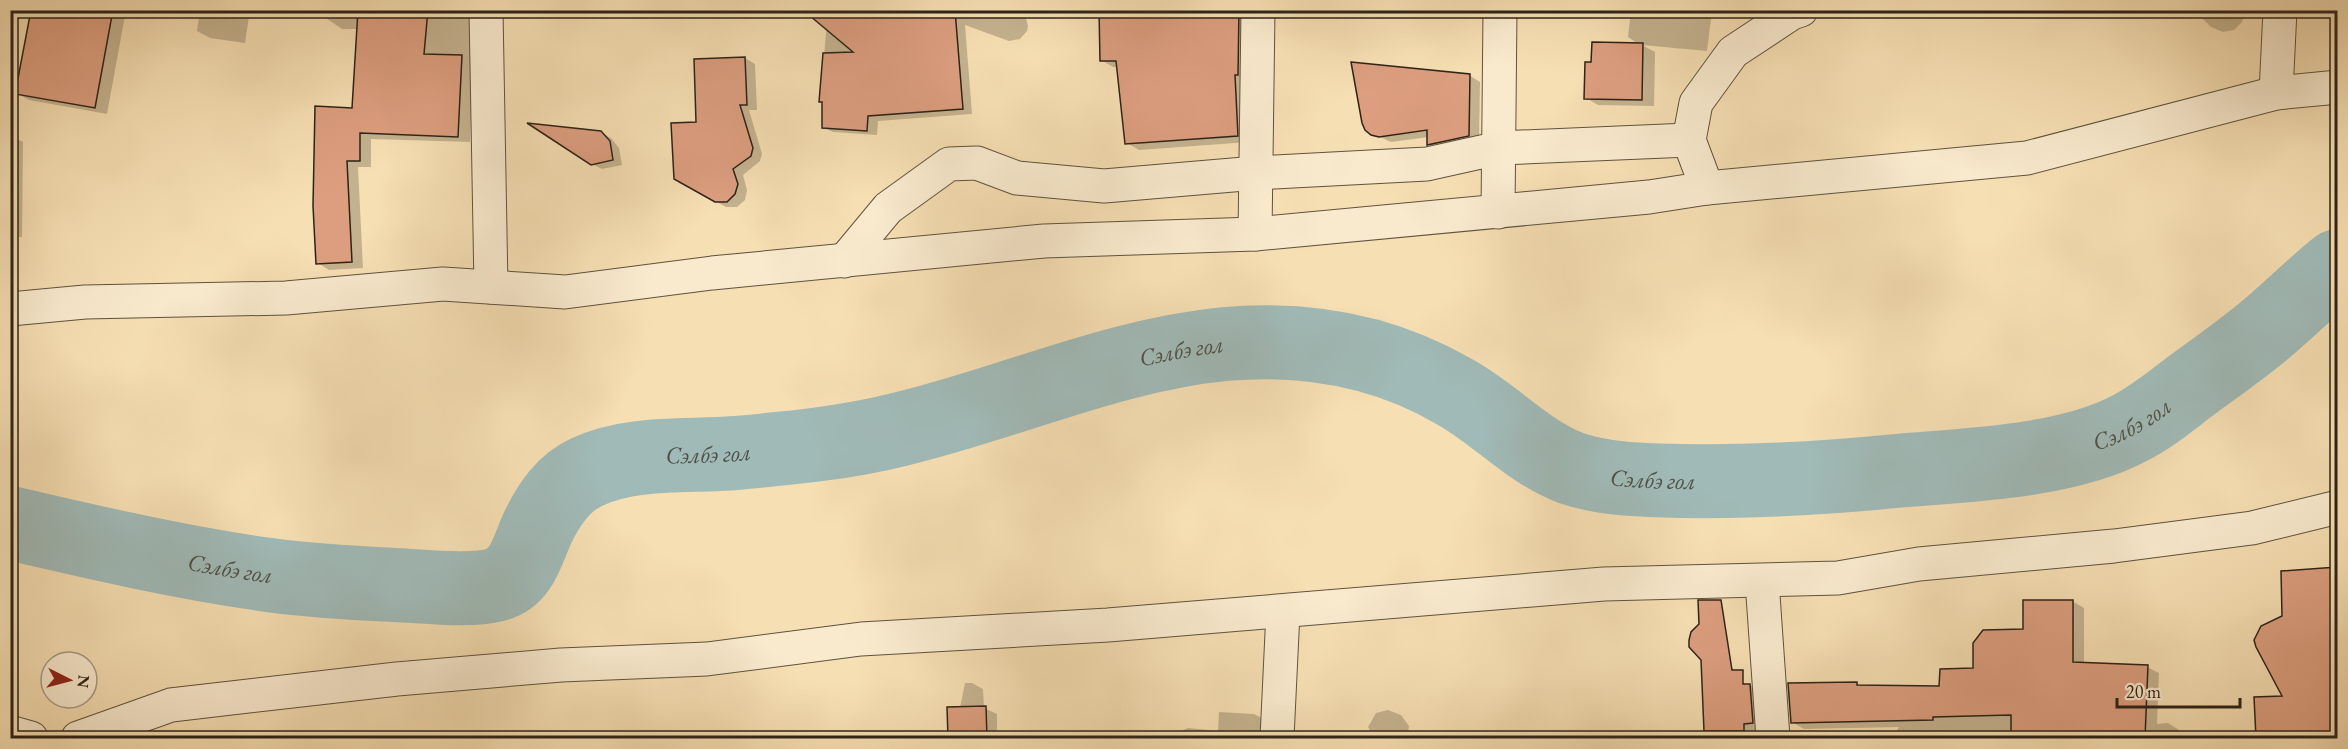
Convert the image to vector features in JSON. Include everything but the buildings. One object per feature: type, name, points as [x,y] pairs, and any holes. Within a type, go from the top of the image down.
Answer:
[{"type":"street","points":[[486,10],[491,287]]},
{"type":"street","points":[[1255,234],[1258,10]]},
{"type":"street","points":[[1498,212],[1500,10]]},
{"type":"street","points":[[1707,188],[1689,140],[1696,103],[1733,52],[1792,13],[1801,10]]},
{"type":"street","points":[[2276,93],[2280,10]]},
{"type":"street","points":[[10,309],[85,302],[286,298],[443,284],[565,292],[712,273],[1044,241],[1255,234],[1498,212],[1649,197],[1707,188],[2027,158],[2276,93],[2337,87]]},
{"type":"street","points":[[844,261],[888,208],[949,164],[977,163],[1017,178],[1104,186],[1256,173],[1427,164],[1499,148],[1689,140]]},
{"type":"street","points":[[78,738],[171,705],[397,679],[561,665],[707,659],[861,639],[1108,625],[1604,585],[1838,578],[1919,564],[2114,546],[2252,528],[2337,507]]},
{"type":"street","points":[[1762,581],[1773,738]]},
{"type":"street","points":[[1277,738],[1283,612]]},
{"type":"street","points":[[10,732],[31,738]]},
{"type":"waterway","name":"Сэлбэ гол","points":[[10,523],[171,559],[269,575],[332,582],[459,588],[484,587],[504,581],[518,570],[542,518],[564,488],[578,477],[604,465],[660,456],[736,453],[837,442],[938,419],[1142,358],[1225,344],[1255,342],[1315,345],[1373,357],[1401,366],[1470,401],[1526,443],[1555,461],[1598,475],[1655,480],[1763,480],[1985,464],[2077,448],[2105,439],[2138,424],[2253,340],[2338,266]]}]
